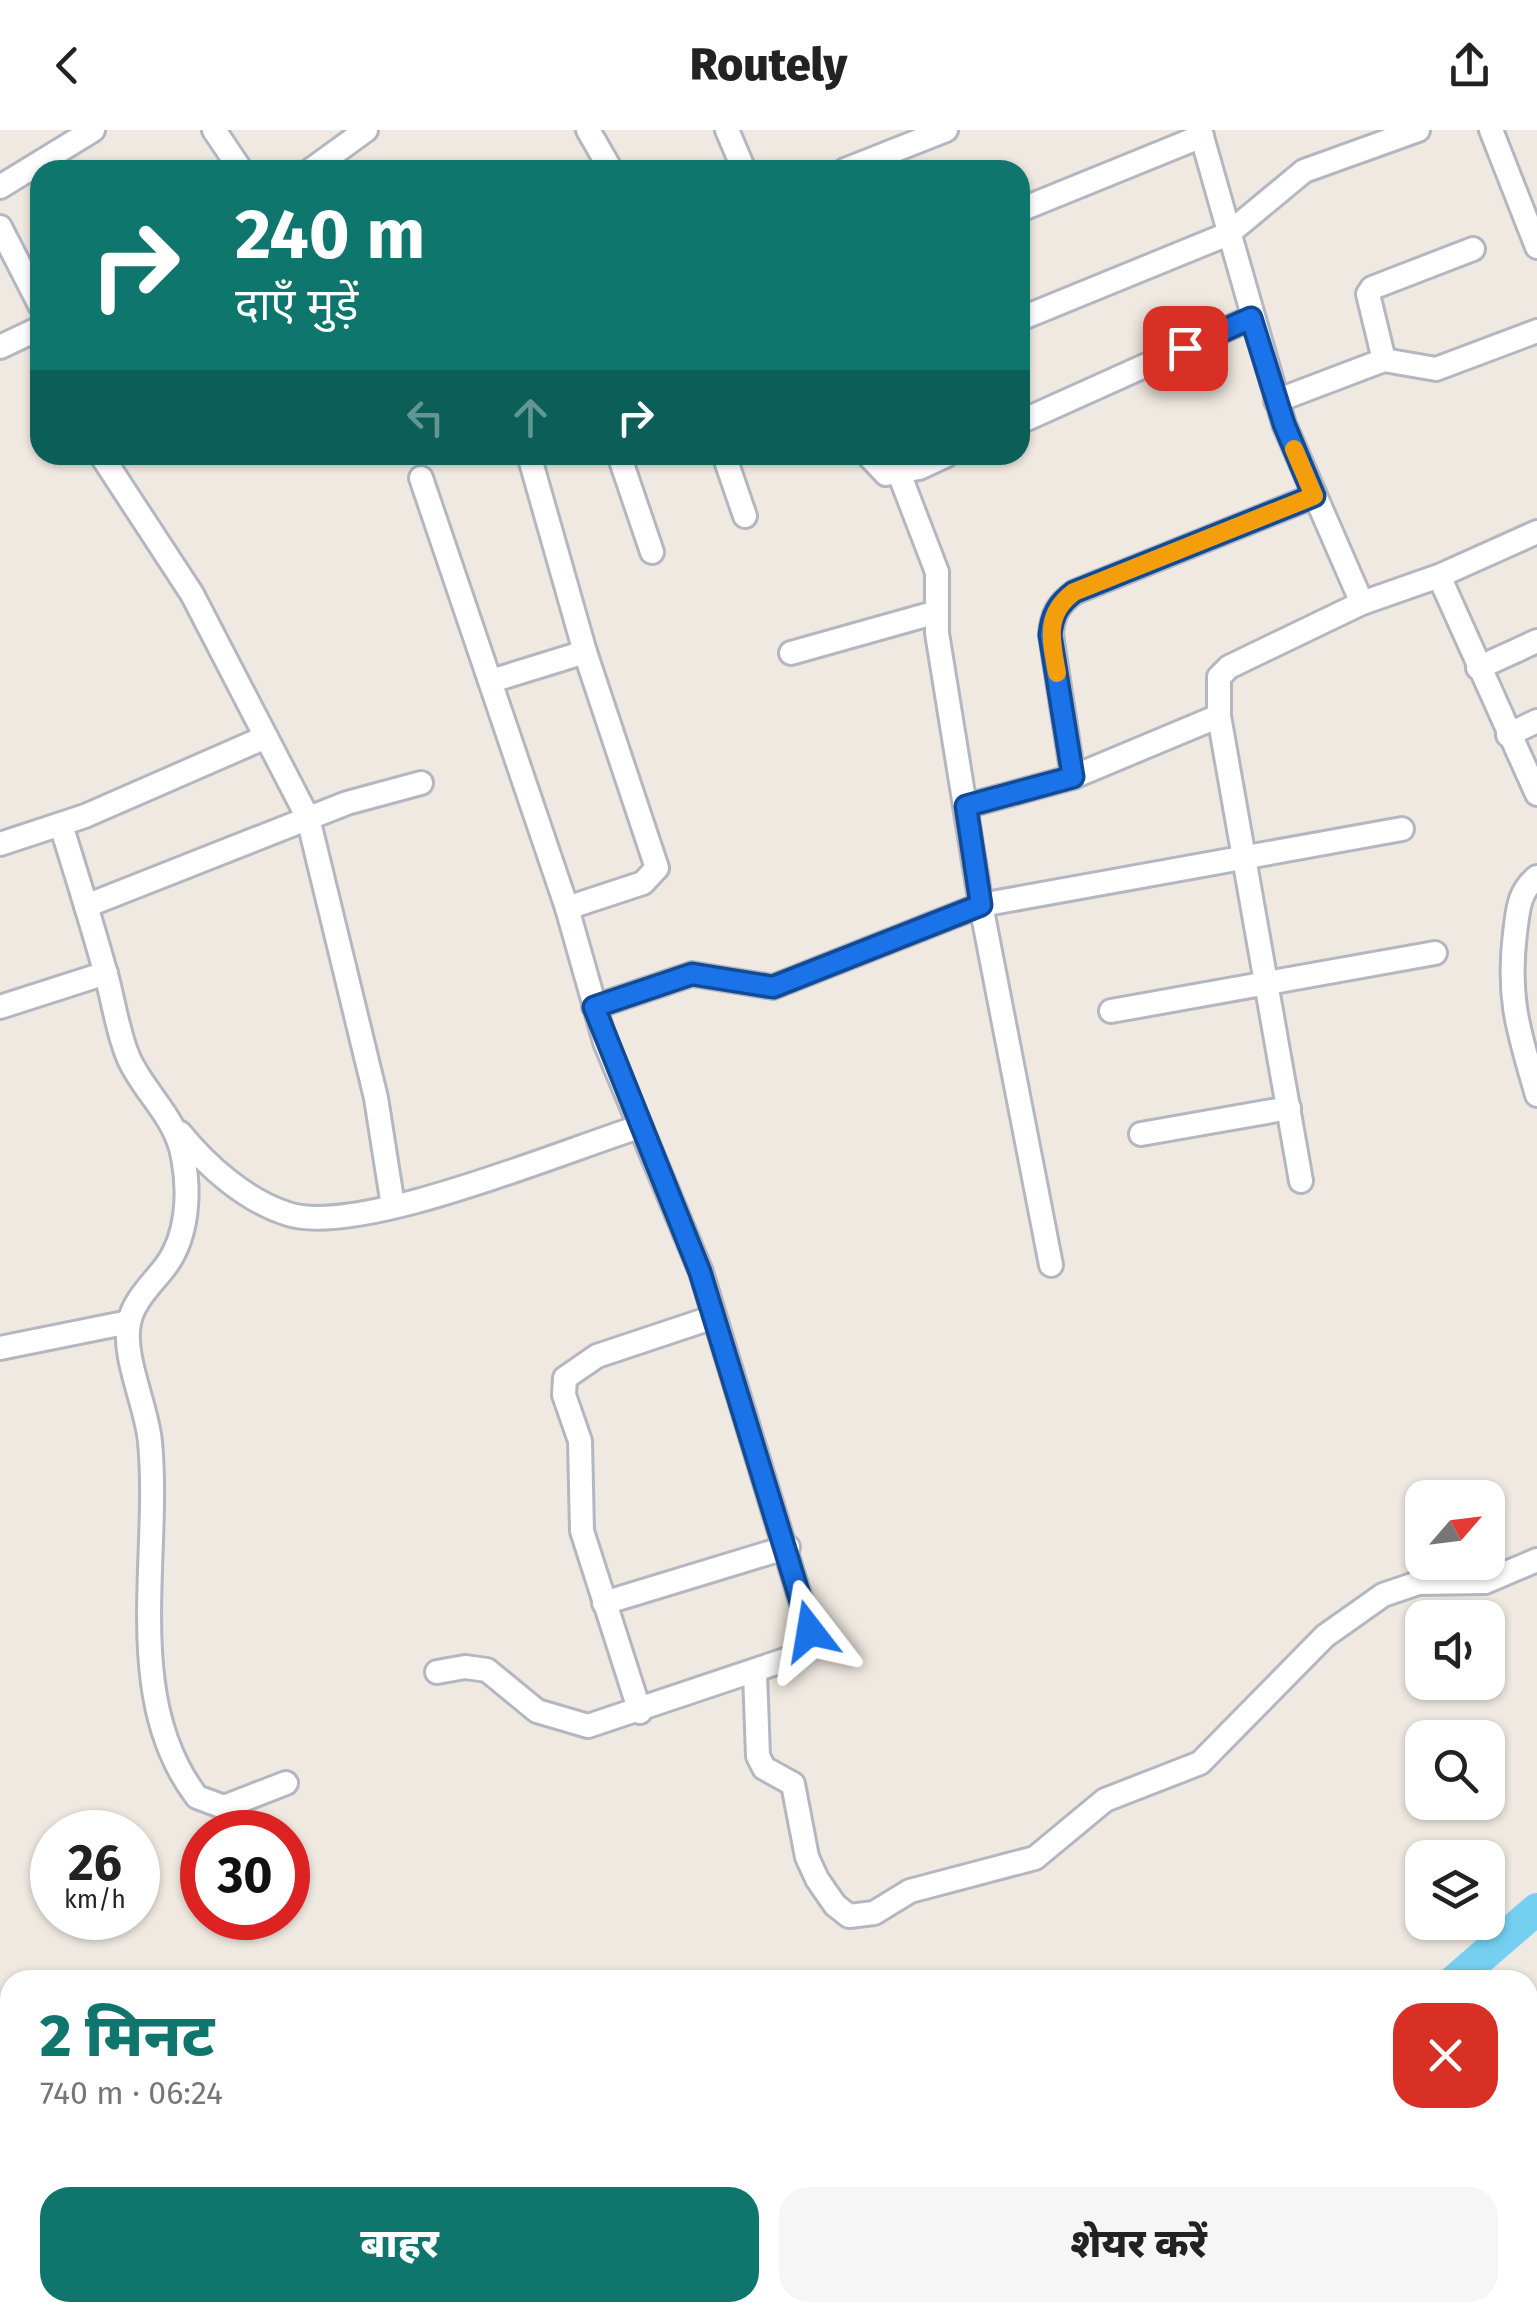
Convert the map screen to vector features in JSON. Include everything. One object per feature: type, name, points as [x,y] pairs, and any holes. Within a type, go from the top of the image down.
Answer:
[{"type":"street","points":[[43,160],[93,130]]},
{"type":"street","points":[[214,130],[234,160]]},
{"type":"street","points":[[325,160],[366,130]]},
{"type":"street","points":[[588,130],[605,160]]},
{"type":"street","points":[[727,130],[740,160]]},
{"type":"street","points":[[870,160],[946,130]]},
{"type":"street","points":[[1030,315],[1228,234],[1304,172],[1418,130]]},
{"type":"street","points":[[1491,130],[1535,236]]},
{"type":"street","points":[[1030,206],[1201,133],[1276,402],[1362,603]]},
{"type":"street","points":[[0,186],[30,168]]},
{"type":"street","points":[[0,227],[30,286]]},
{"type":"street","points":[[1384,360],[1367,302],[1372,288],[1472,249]]},
{"type":"street","points":[[1030,417],[1251,318]]},
{"type":"street","points":[[1276,402],[1384,360],[1436,369],[1537,330]]},
{"type":"street","points":[[0,348],[30,340]]},
{"type":"street","points":[[108,465],[184,580],[308,818],[327,880],[376,1098],[393,1206]]},
{"type":"street","points":[[532,465],[585,652],[656,868],[643,883],[566,908]]},
{"type":"street","points":[[622,465],[652,552]]},
{"type":"street","points":[[727,465],[745,516]]},
{"type":"street","points":[[877,465],[886,474],[920,465]]},
{"type":"street","points":[[899,473],[932,554],[937,612],[981,905],[1051,1265]]},
{"type":"street","points":[[420,478],[566,908],[594,1007],[639,1127],[680,1216],[788,1546],[810,1631],[794,1657],[640,1712],[588,1726],[537,1711],[487,1670],[465,1666],[437,1672]]},
{"type":"street","points":[[1073,777],[1050,635],[1052,617],[1062,601],[1074,592],[1314,496]]},
{"type":"street","points":[[1300,1181],[1247,856],[1219,716],[1219,676],[1229,667],[1362,603],[1440,576],[1537,532]]},
{"type":"street","points":[[1440,576],[1537,794]]},
{"type":"street","points":[[792,653],[937,612]]},
{"type":"street","points":[[1478,668],[1537,642]]},
{"type":"street","points":[[491,681],[585,652]]},
{"type":"street","points":[[966,806],[1073,777],[1219,716]]},
{"type":"street","points":[[1508,735],[1537,721]]},
{"type":"street","points":[[0,844],[61,825],[266,738]]},
{"type":"street","points":[[86,906],[308,818],[421,783]]},
{"type":"street","points":[[61,825],[129,1060],[196,1152],[255,1201],[290,1216],[332,1220],[393,1206],[639,1127]]},
{"type":"street","points":[[594,1007],[692,974],[773,987],[981,905],[1402,829]]},
{"type":"street","points":[[1537,877],[1524,890],[1518,904],[1509,983],[1528,1028],[1537,1095]]},
{"type":"street","points":[[1111,1010],[1435,952]]},
{"type":"street","points":[[0,1006],[106,973]]},
{"type":"street","points":[[1141,1134],[1289,1108]]},
{"type":"street","points":[[174,1126],[183,1157],[184,1228],[169,1262],[142,1294],[129,1322],[128,1348],[150,1439],[155,1515],[152,1683],[166,1739],[184,1780],[209,1805],[239,1803],[286,1784]]},
{"type":"street","points":[[640,1712],[582,1531],[580,1441],[564,1394],[566,1378],[597,1356],[714,1317]]},
{"type":"street","points":[[0,1348],[129,1322]]},
{"type":"street","points":[[604,1603],[788,1546]]},
{"type":"street","points":[[755,1673],[758,1756],[764,1768],[794,1784],[807,1858],[817,1878],[835,1905],[861,1917],[910,1890],[1035,1858],[1105,1800],[1200,1762],[1325,1636],[1383,1595],[1418,1583],[1486,1582],[1537,1560]]},
{"type":"waterway","points":[[1467,1970],[1537,1909]]},
{"type":"slow traffic","points":[[1057,673],[1050,635],[1052,617],[1062,601],[1074,592],[1314,496],[1294,449]]},
{"type":"route","points":[[810,1631],[788,1546],[700,1272],[594,1007],[692,974],[709,973],[756,987],[773,987],[981,905],[966,806],[1073,777],[1050,635],[1052,617],[1062,601],[1074,592],[1314,496],[1284,424],[1251,318],[1185,348]]}]
